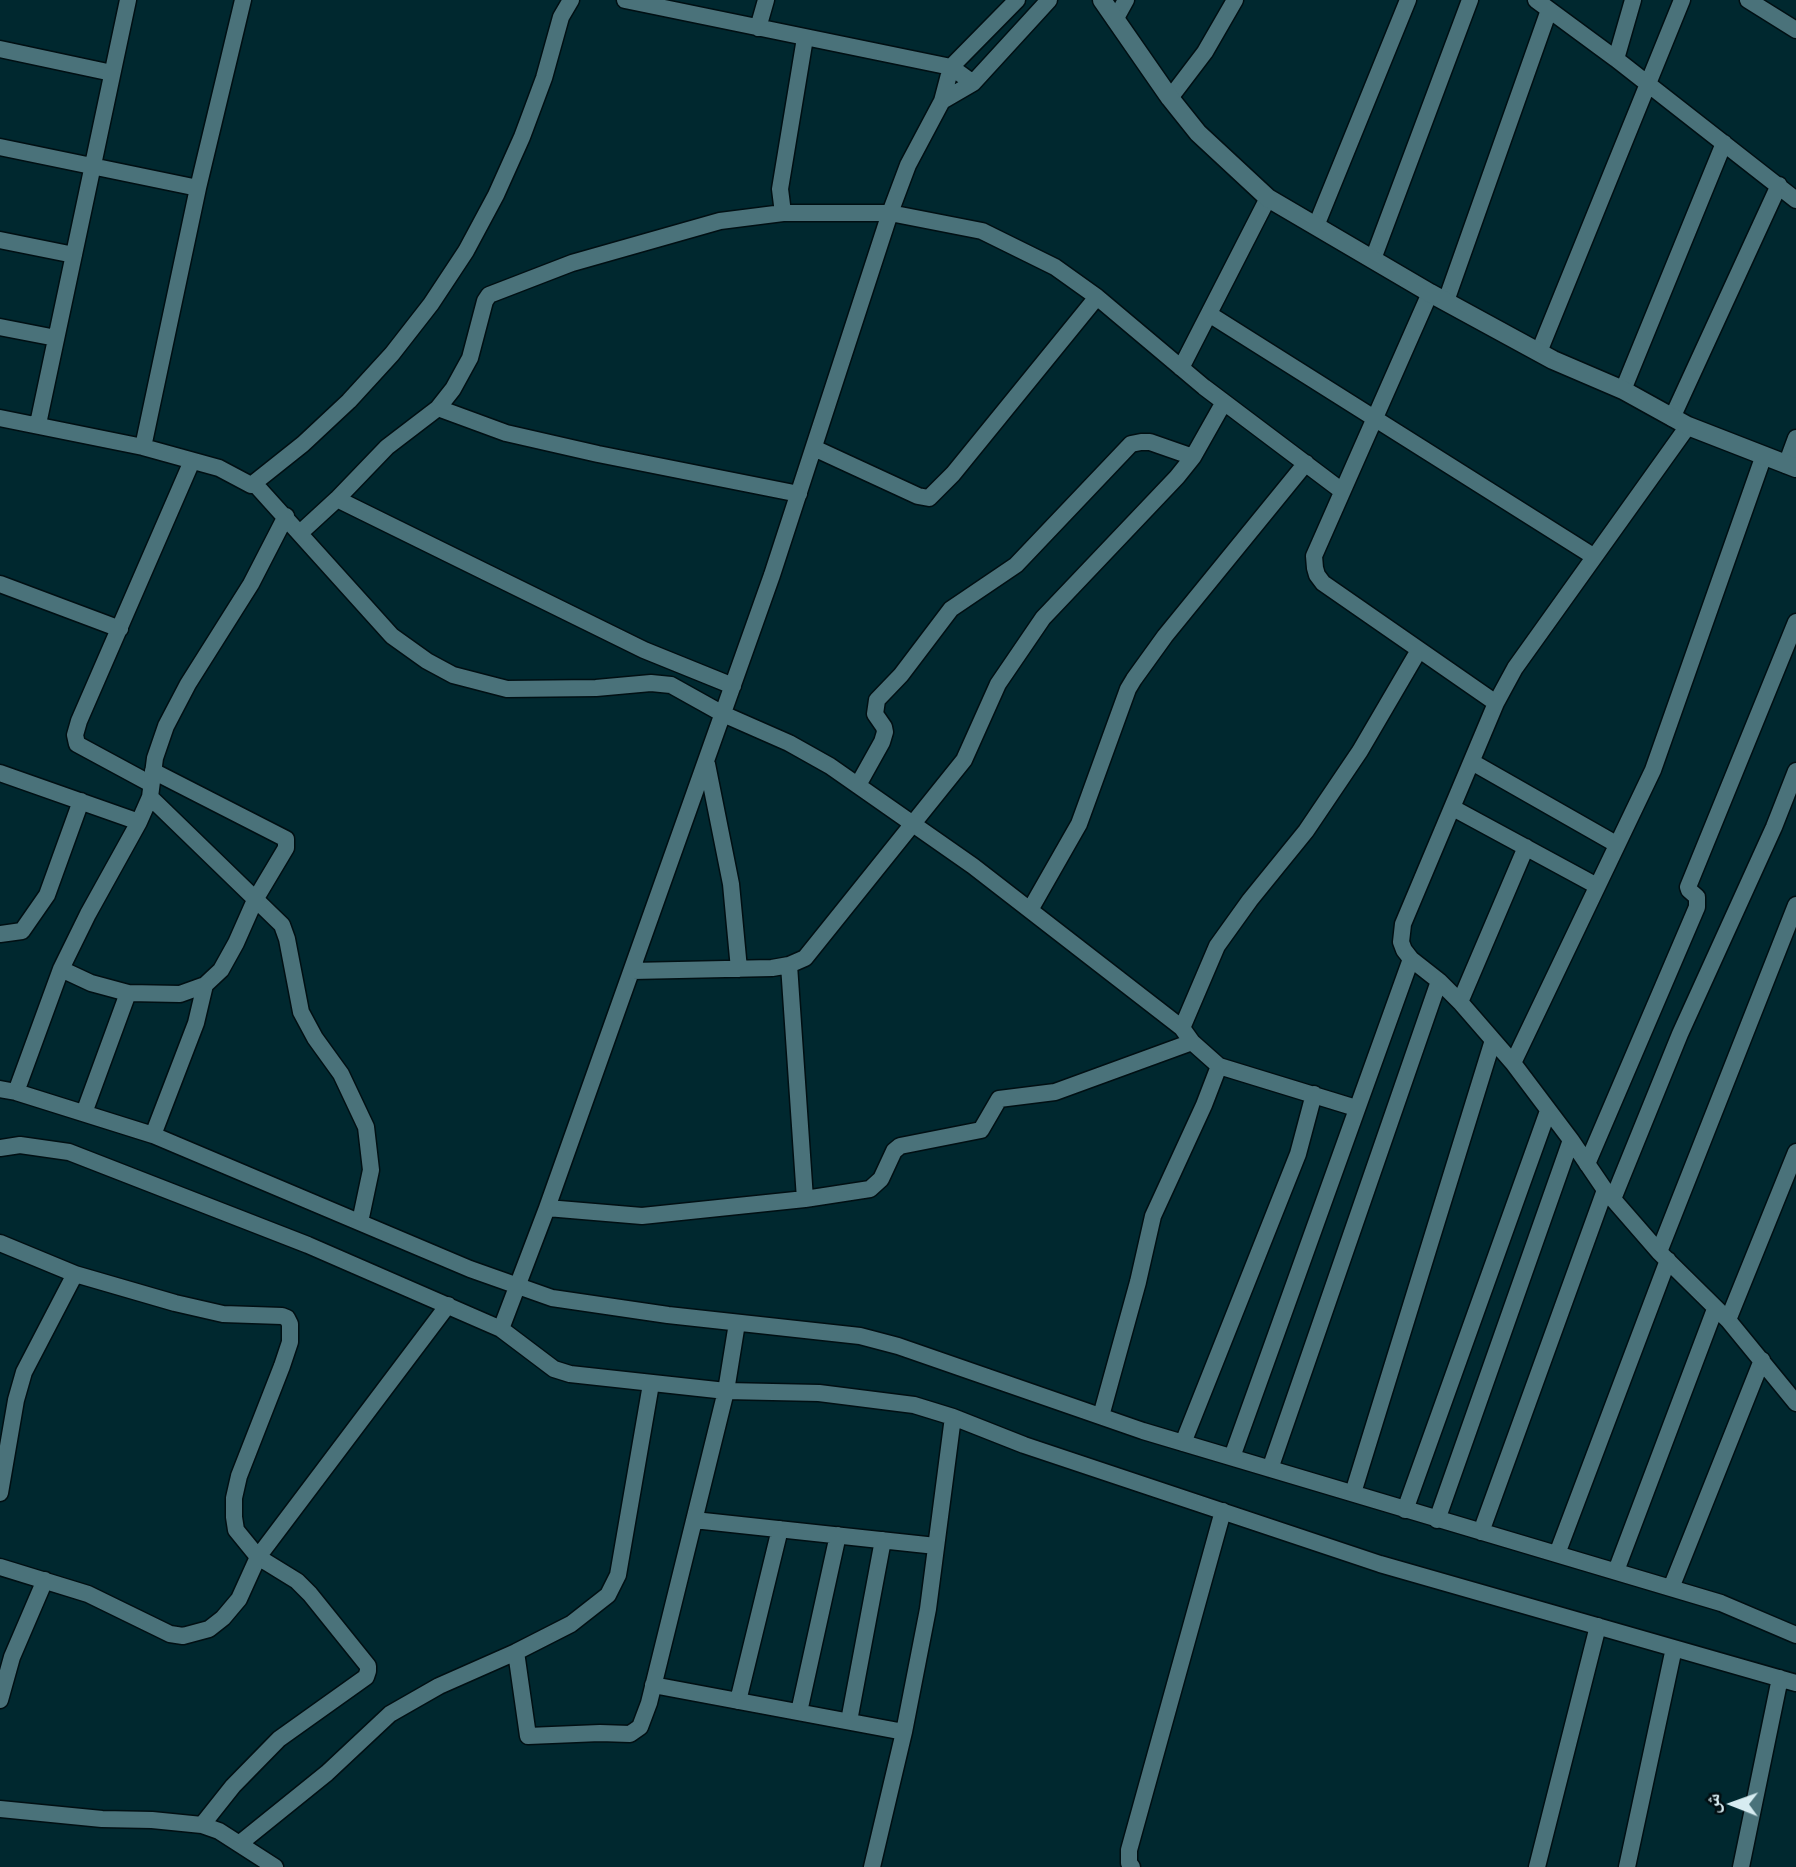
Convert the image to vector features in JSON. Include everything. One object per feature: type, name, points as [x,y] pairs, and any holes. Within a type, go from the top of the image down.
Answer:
[{"type":"street","points":[[38,424],[128,0]]},
{"type":"street","points":[[143,447],[198,188],[243,0]]},
{"type":"street","points":[[0,418],[143,447],[219,468],[251,485],[254,483],[303,444],[349,401],[392,354],[431,304],[496,195],[544,78],[560,8],[571,0]]},
{"type":"street","points":[[625,0],[951,67],[973,83]]},
{"type":"street","points":[[758,28],[766,0]]},
{"type":"street","points":[[501,1329],[547,1208],[723,714],[908,165],[942,101],[951,67],[1017,0]]},
{"type":"street","points":[[942,101],[973,83],[1049,0]]},
{"type":"street","points":[[1102,0],[1170,98],[1198,132],[1268,198],[1539,352],[1623,390],[1680,422],[1791,466],[1796,438]]},
{"type":"street","points":[[1115,20],[1126,0]]},
{"type":"street","points":[[1170,98],[1205,52],[1235,0]]},
{"type":"street","points":[[1316,226],[1408,0]]},
{"type":"street","points":[[1373,259],[1470,0]]},
{"type":"street","points":[[1616,59],[1633,0]]},
{"type":"street","points":[[1539,352],[1682,0]]},
{"type":"street","points":[[1748,0],[1796,30]]},
{"type":"street","points":[[1496,703],[1323,583],[1317,576],[1314,556],[1374,418],[1438,297],[1543,5],[1796,200]]},
{"type":"street","points":[[783,213],[780,189],[805,38]]},
{"type":"street","points":[[0,49],[112,73]]},
{"type":"street","points":[[1623,390],[1724,143]]},
{"type":"street","points":[[0,147],[198,188]]},
{"type":"street","points":[[1779,185],[1680,422],[1593,556],[1515,667],[1496,703],[1401,933],[1404,950],[1411,959],[1460,1002],[1513,1063],[1609,1195],[1664,1256],[1728,1320],[1796,1400]]},
{"type":"street","points":[[1181,368],[1268,198]]},
{"type":"street","points":[[300,533],[387,447],[438,408],[453,389],[470,358],[489,295],[572,262],[720,221],[783,213],[890,213],[982,231],[1055,267],[1097,296],[1181,368],[1342,491]]},
{"type":"street","points":[[0,240],[74,255]]},
{"type":"street","points":[[814,448],[918,496],[929,498],[953,474],[1097,296]]},
{"type":"street","points":[[1209,314],[1593,556]]},
{"type":"street","points":[[0,327],[56,338]]},
{"type":"street","points":[[632,971],[740,969],[789,965],[805,958],[964,760],[998,684],[1043,618],[1160,496],[1193,457],[1224,402]]},
{"type":"street","points":[[438,408],[506,433],[799,494]]},
{"type":"street","points":[[859,785],[883,742],[884,727],[875,714],[877,700],[901,675],[951,609],[1016,565],[1131,444],[1150,442],[1193,457]]},
{"type":"street","points":[[1513,1063],[1653,770],[1764,456]]},
{"type":"street","points":[[61,969],[91,983],[128,993],[180,994],[205,985],[221,970],[255,900],[286,848],[287,842],[151,784],[77,744],[75,735],[79,721],[192,461]]},
{"type":"street","points":[[1030,910],[1079,824],[1134,679],[1165,636],[1306,463]]},
{"type":"street","points":[[254,483],[392,636],[427,661],[453,675],[507,689],[596,688],[659,683],[679,689],[723,714],[789,743],[859,785],[912,822],[1182,1028],[1192,1042],[1219,1066],[1356,1108]]},
{"type":"street","points":[[337,499],[644,650],[733,685]]},
{"type":"street","points":[[286,516],[251,584],[188,684],[166,726],[139,822],[61,969],[8,1091],[153,1135],[360,1222],[552,1298],[737,1323],[860,1336],[898,1346],[1183,1443],[1721,1602],[1796,1635]]},
{"type":"street","points":[[0,584],[120,629]]},
{"type":"street","points":[[1587,1164],[1697,907],[1697,897],[1688,887],[1796,622]]},
{"type":"street","points":[[1182,1028],[1217,946],[1306,831],[1360,751],[1419,650]]},
{"type":"street","points":[[706,762],[731,884],[740,969]]},
{"type":"street","points":[[1472,762],[1616,844]]},
{"type":"street","points":[[1480,1532],[1609,1195],[1774,827],[1796,771]]},
{"type":"street","points":[[0,773],[139,822]]},
{"type":"street","points":[[151,784],[255,900],[282,925],[301,1012],[315,1038],[341,1074],[366,1127],[371,1170],[360,1222]]},
{"type":"street","points":[[0,934],[22,931],[47,895],[80,802]]},
{"type":"street","points":[[1453,808],[1597,886]]},
{"type":"street","points":[[1460,1002],[1526,847]]},
{"type":"street","points":[[1557,1554],[1664,1256],[1796,905]]},
{"type":"street","points":[[1232,1457],[1411,959]]},
{"type":"street","points":[[789,965],[804,1199]]},
{"type":"street","points":[[1270,1469],[1439,981]]},
{"type":"street","points":[[153,1135],[196,1023],[205,985]]},
{"type":"street","points":[[84,1113],[128,993]]},
{"type":"street","points":[[1353,1493],[1493,1040]]},
{"type":"street","points":[[547,1208],[642,1216],[804,1199],[870,1189],[881,1179],[894,1151],[900,1146],[981,1130],[999,1099],[1055,1092],[1192,1042]]},
{"type":"street","points":[[1101,1416],[1153,1216],[1219,1066]]},
{"type":"street","points":[[1183,1443],[1298,1154],[1314,1094]]},
{"type":"street","points":[[1405,1510],[1548,1111]]},
{"type":"street","points":[[1437,1520],[1571,1140]]},
{"type":"street","points":[[0,1148],[20,1145],[69,1152],[308,1245],[501,1329],[554,1369],[570,1374],[726,1391],[819,1393],[914,1405],[953,1416],[1024,1445],[1380,1564],[1796,1684]]},
{"type":"street","points":[[1728,1320],[1796,1152]]},
{"type":"street","points":[[0,1243],[75,1274],[175,1303],[223,1314],[287,1318],[291,1333],[290,1342],[247,1454],[234,1498],[233,1517],[236,1530],[258,1557],[297,1581],[310,1594],[368,1667],[368,1674],[279,1739],[233,1786],[202,1825]]},
{"type":"street","points":[[0,1493],[16,1400],[24,1372],[75,1274]]},
{"type":"street","points":[[0,1567],[88,1594],[170,1634],[183,1636],[209,1629],[239,1600],[258,1557],[448,1306]]},
{"type":"street","points":[[1616,1571],[1715,1309]]},
{"type":"street","points":[[516,1652],[528,1736],[634,1733],[640,1727],[645,1717],[726,1391],[737,1323]]},
{"type":"street","points":[[1671,1588],[1762,1360]]},
{"type":"street","points":[[239,1844],[327,1773],[390,1714],[439,1686],[571,1624],[608,1595],[618,1575],[651,1384]]},
{"type":"street","points":[[872,1867],[904,1731],[928,1609],[953,1416]]},
{"type":"street","points":[[1132,1867],[1129,1863],[1129,1850],[1223,1511]]},
{"type":"street","points":[[694,1520],[936,1546]]},
{"type":"street","points":[[738,1701],[780,1529]]},
{"type":"street","points":[[799,1712],[838,1535]]},
{"type":"street","points":[[849,1721],[883,1540]]},
{"type":"street","points":[[0,1700],[12,1657],[45,1580]]},
{"type":"street","points":[[1537,1867],[1598,1626]]},
{"type":"street","points":[[1627,1867],[1674,1647]]},
{"type":"street","points":[[1741,1867],[1780,1678]]},
{"type":"street","points":[[653,1685],[904,1731]]},
{"type":"street","points":[[0,1809],[202,1825],[219,1831],[275,1867]]}]
